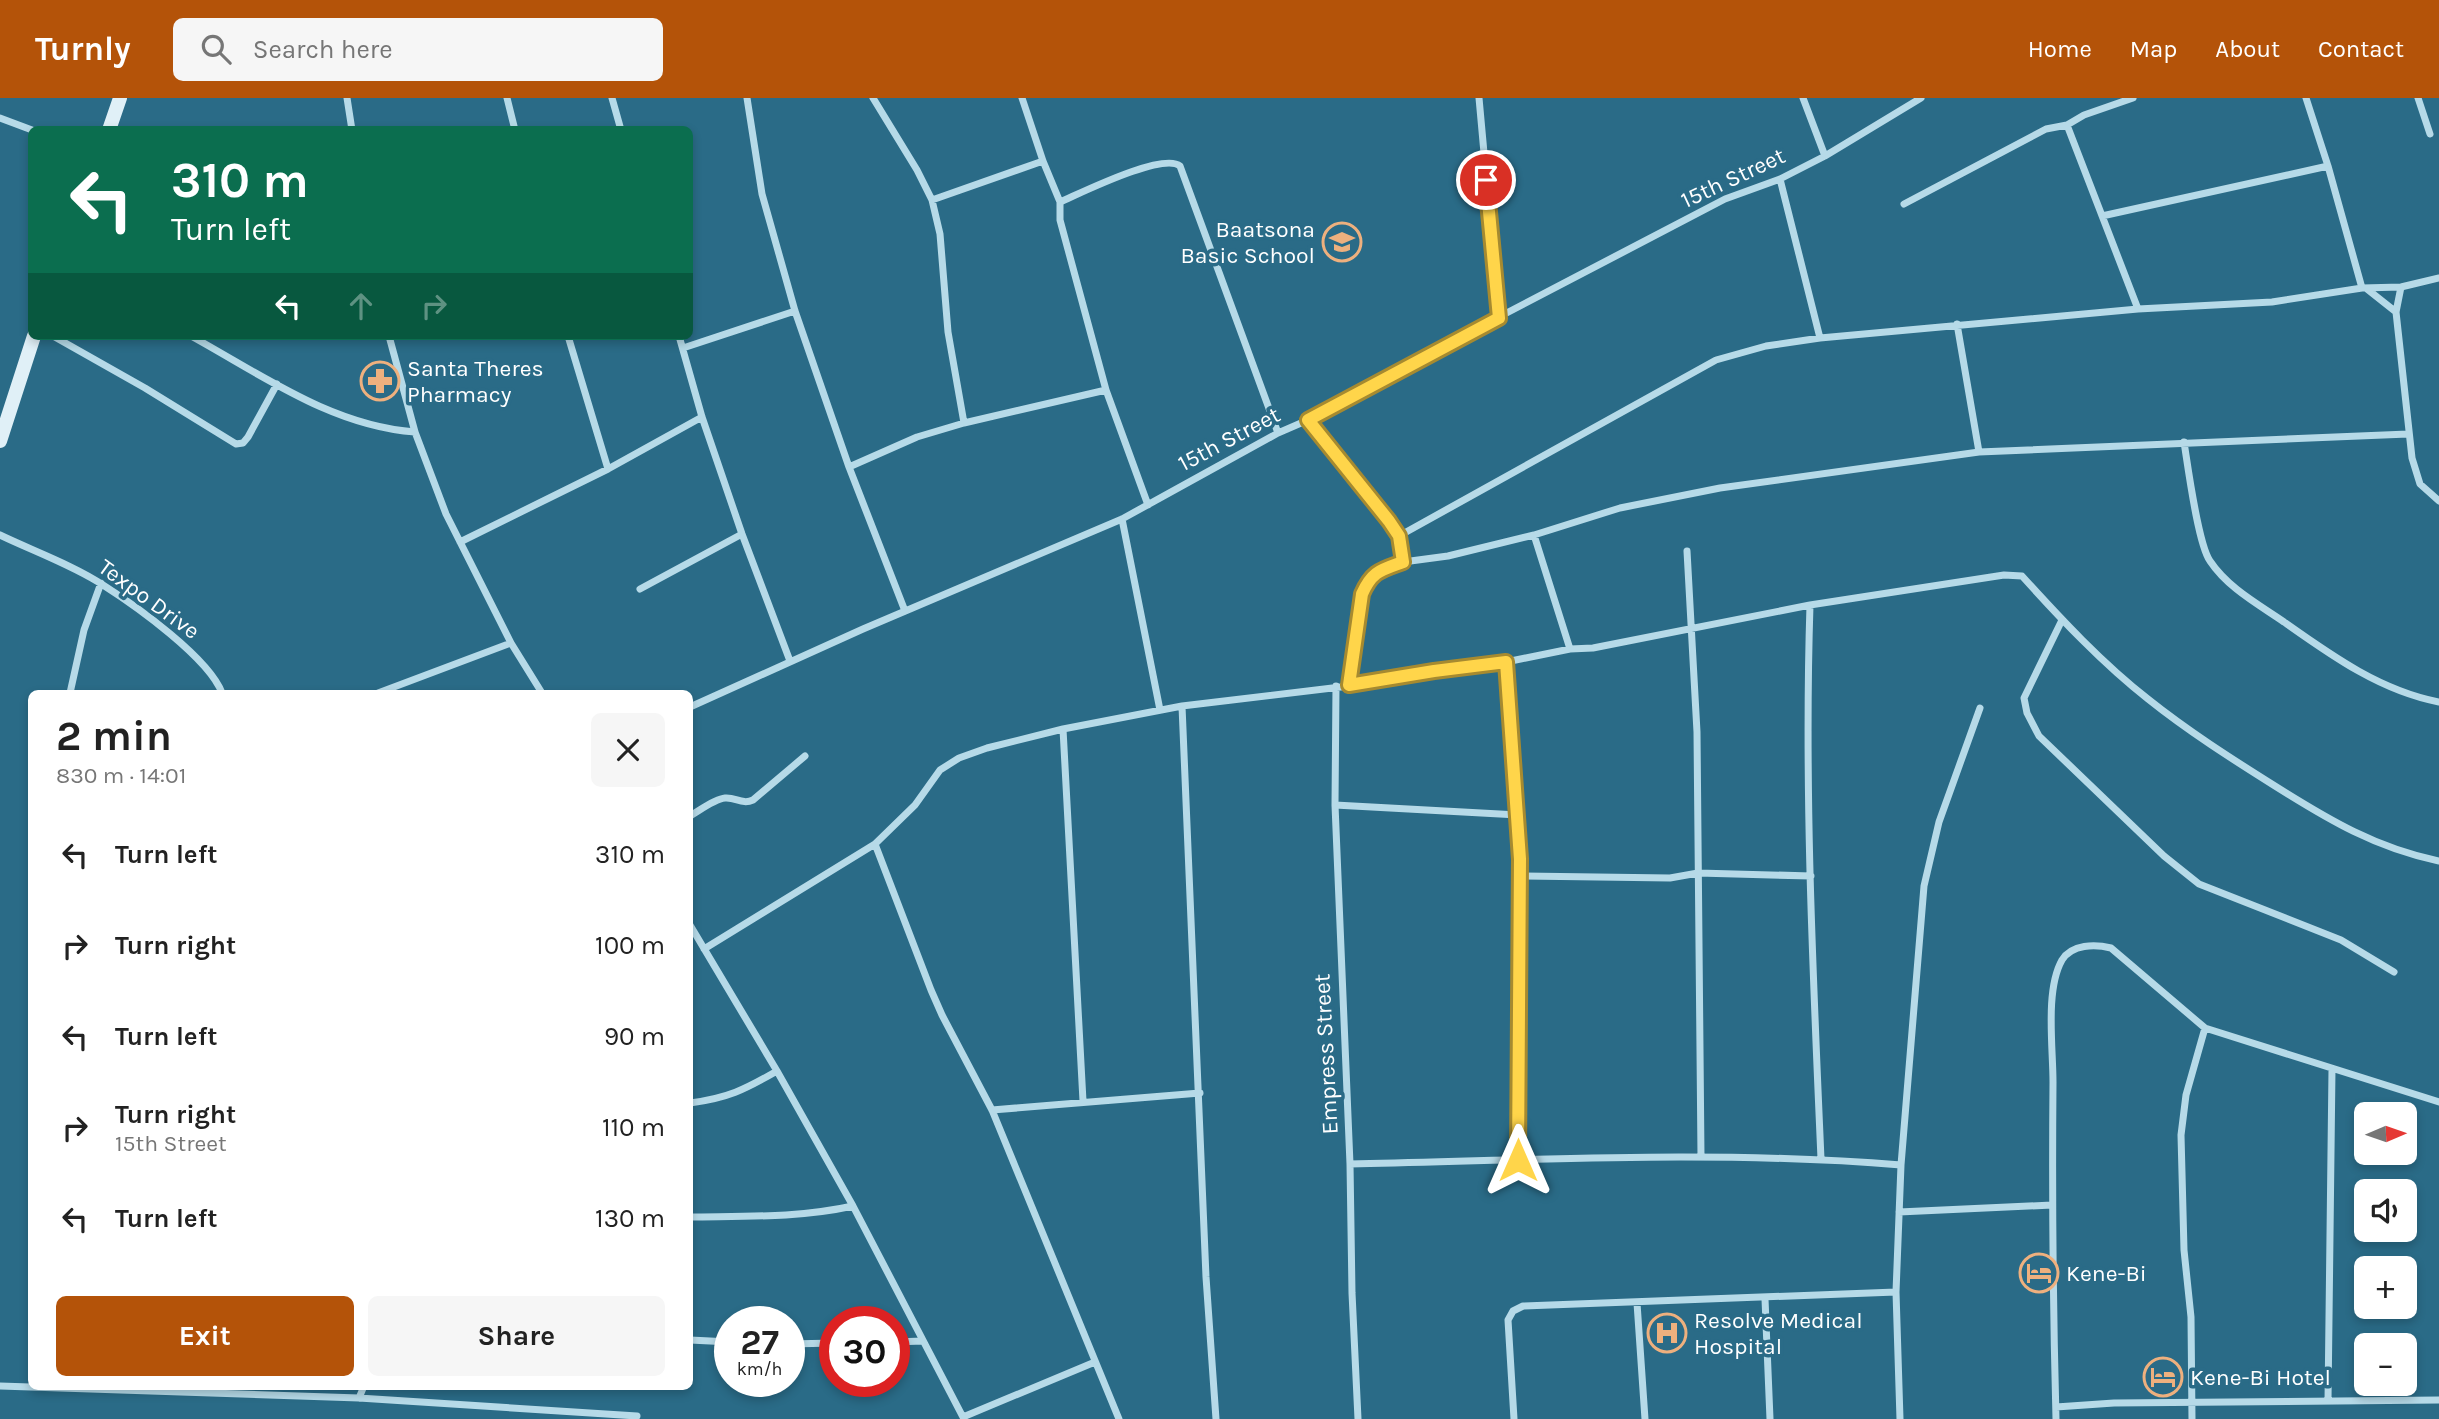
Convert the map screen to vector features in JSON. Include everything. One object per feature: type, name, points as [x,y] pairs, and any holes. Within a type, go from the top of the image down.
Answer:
[{"type":"main road","points":[[110,126],[120,98]]},
{"type":"main road","points":[[0,441],[33,340]]},
{"type":"street","points":[[347,98],[351,126]]},
{"type":"street","points":[[507,98],[514,126]]},
{"type":"street","points":[[612,98],[620,126]]},
{"type":"street","points":[[747,98],[762,194],[795,311],[849,467],[905,611]]},
{"type":"street","points":[[873,98],[932,200],[940,234],[948,332],[964,423]]},
{"type":"street","points":[[1022,98],[1043,161],[1060,201],[1060,220],[1106,390],[1148,505]]},
{"type":"street","points":[[1479,98],[1499,318]]},
{"type":"street","points":[[1803,98],[1825,156]]},
{"type":"street","name":"15th Street","points":[[693,706],[790,661],[1122,519],[1278,433],[1308,420],[1725,200],[1780,179],[1825,156],[1922,98]]},
{"type":"street","points":[[1904,204],[2046,129],[2067,125],[2133,98]]},
{"type":"street","points":[[2306,98],[2364,288],[2396,312]]},
{"type":"street","points":[[2418,98],[2430,134]]},
{"type":"street","points":[[0,118],[28,128]]},
{"type":"street","points":[[2067,125],[2138,309]]},
{"type":"street","points":[[932,200],[1043,161]]},
{"type":"street","points":[[1060,201],[1146,167],[1169,162],[1180,166],[1278,433]]},
{"type":"street","points":[[2102,216],[2328,166]]},
{"type":"street","points":[[1780,179],[1819,338]]},
{"type":"street","points":[[1399,536],[1716,360],[1766,346],[1957,324],[2138,309],[2272,302],[2364,288],[2401,286],[2439,278]]},
{"type":"street","points":[[2401,286],[2396,312],[2408,434],[2420,484],[2439,501]]},
{"type":"street","points":[[682,348],[795,311]]},
{"type":"street","points":[[1957,324],[1979,452]]},
{"type":"street","points":[[60,340],[236,444],[243,443],[248,437],[277,384]]},
{"type":"street","points":[[198,340],[323,408],[386,430],[415,432]]},
{"type":"street","points":[[390,340],[415,432],[460,542],[510,643],[540,690]]},
{"type":"street","points":[[569,340],[608,469]]},
{"type":"street","points":[[680,340],[702,417],[742,534],[790,661]]},
{"type":"street","points":[[849,467],[917,437],[964,423],[1106,390]]},
{"type":"street","points":[[460,542],[608,469],[702,417]]},
{"type":"street","points":[[1308,420],[1389,521],[1399,536],[1403,562]]},
{"type":"street","points":[[1349,685],[1362,594],[1367,582],[1376,572],[1403,562],[1448,556],[1534,535],[1620,508],[1681,494],[1979,452],[2408,434]]},
{"type":"street","points":[[2184,442],[2202,541],[2209,560],[2227,580],[2251,600],[2352,668],[2398,690],[2439,702]]},
{"type":"street","points":[[1122,519],[1160,710]]},
{"type":"street","points":[[640,589],[742,534]]},
{"type":"street","name":"Texpo Drive","points":[[0,535],[101,583],[172,636],[206,666],[221,690]]},
{"type":"street","points":[[1534,535],[1570,649]]},
{"type":"street","points":[[1687,551],[1697,732],[1701,1157]]},
{"type":"street","points":[[704,949],[875,844],[915,805],[940,770],[959,758],[988,748],[1063,729],[1182,706],[1506,662],[1570,649],[1593,648],[1810,605],[2004,575],[2022,576],[2062,620],[2146,698],[2226,756],[2319,814],[2377,844],[2405,854],[2439,861]]},
{"type":"street","points":[[71,690],[84,630],[101,583]]},
{"type":"street","points":[[1810,605],[1807,704],[1813,984],[1821,1158]]},
{"type":"street","points":[[2062,620],[2024,698],[2027,713],[2039,736],[2164,856],[2199,884],[2341,940],[2394,972]]},
{"type":"street","points":[[385,690],[510,643]]},
{"type":"street","points":[[1506,662],[1520,876],[1518,1160]]},
{"type":"street","name":"Empress Street","points":[[1336,687],[1335,805],[1358,1419]]},
{"type":"street","points":[[1182,706],[1208,1315],[1216,1419]]},
{"type":"street","points":[[1900,1419],[1896,1292],[1901,1165],[1924,886],[1939,822],[1980,708]]},
{"type":"street","points":[[1063,729],[1083,1101]]},
{"type":"street","points":[[693,814],[728,797],[746,802],[753,800],[805,756]]},
{"type":"street","points":[[1335,805],[1518,815]]},
{"type":"street","points":[[875,844],[936,1002],[992,1110],[1119,1419]]},
{"type":"street","points":[[1520,876],[1670,878],[1698,873],[1811,876]]},
{"type":"street","points":[[693,930],[853,1206],[964,1418],[1095,1362]]},
{"type":"street","points":[[2056,1419],[2052,997],[2062,961],[2068,953],[2097,945],[2111,948],[2205,1028],[2439,1102]]},
{"type":"street","points":[[2192,1419],[2191,1317],[2184,1250],[2181,1135],[2186,1095],[2205,1028]]},
{"type":"street","points":[[2328,1401],[2332,1069]]},
{"type":"street","points":[[693,1103],[720,1099],[743,1091],[777,1071]]},
{"type":"street","points":[[992,1110],[1200,1093]]},
{"type":"street","points":[[1350,1164],[1701,1157],[1821,1158],[1901,1165]]},
{"type":"street","points":[[1899,1212],[2052,1205]]},
{"type":"street","points":[[693,1217],[792,1215],[853,1206]]},
{"type":"street","points":[[1514,1419],[1508,1320],[1513,1311],[1522,1306],[1896,1292]]},
{"type":"street","points":[[1765,1299],[1770,1419]]},
{"type":"street","points":[[1637,1303],[1645,1419]]},
{"type":"street","points":[[693,1340],[714,1341]]},
{"type":"street","points":[[910,1341],[923,1341]]},
{"type":"street","points":[[0,1386],[28,1387]]},
{"type":"street","points":[[120,1390],[359,1398],[637,1416]]},
{"type":"street","points":[[359,1398],[362,1390]]},
{"type":"street","points":[[2056,1407],[2114,1403],[2439,1400]]},
{"type":"place","name":"Baatsona Basic School","points":[[1342,242]]},
{"type":"place","name":"Santa Theres Pharmacy","points":[[380,381]]},
{"type":"place","name":"Kene-Bi","points":[[2039,1273]]},
{"type":"place","name":"Resolve Medical Hospital","points":[[1667,1333]]},
{"type":"place","name":"Kene-Bi Hotel","points":[[2163,1377]]},
{"type":"route","points":[[1486,180],[1499,318],[1308,420],[1399,536],[1403,562],[1376,572],[1367,582],[1362,594],[1349,685],[1506,662],[1520,859],[1518,1160]]}]
